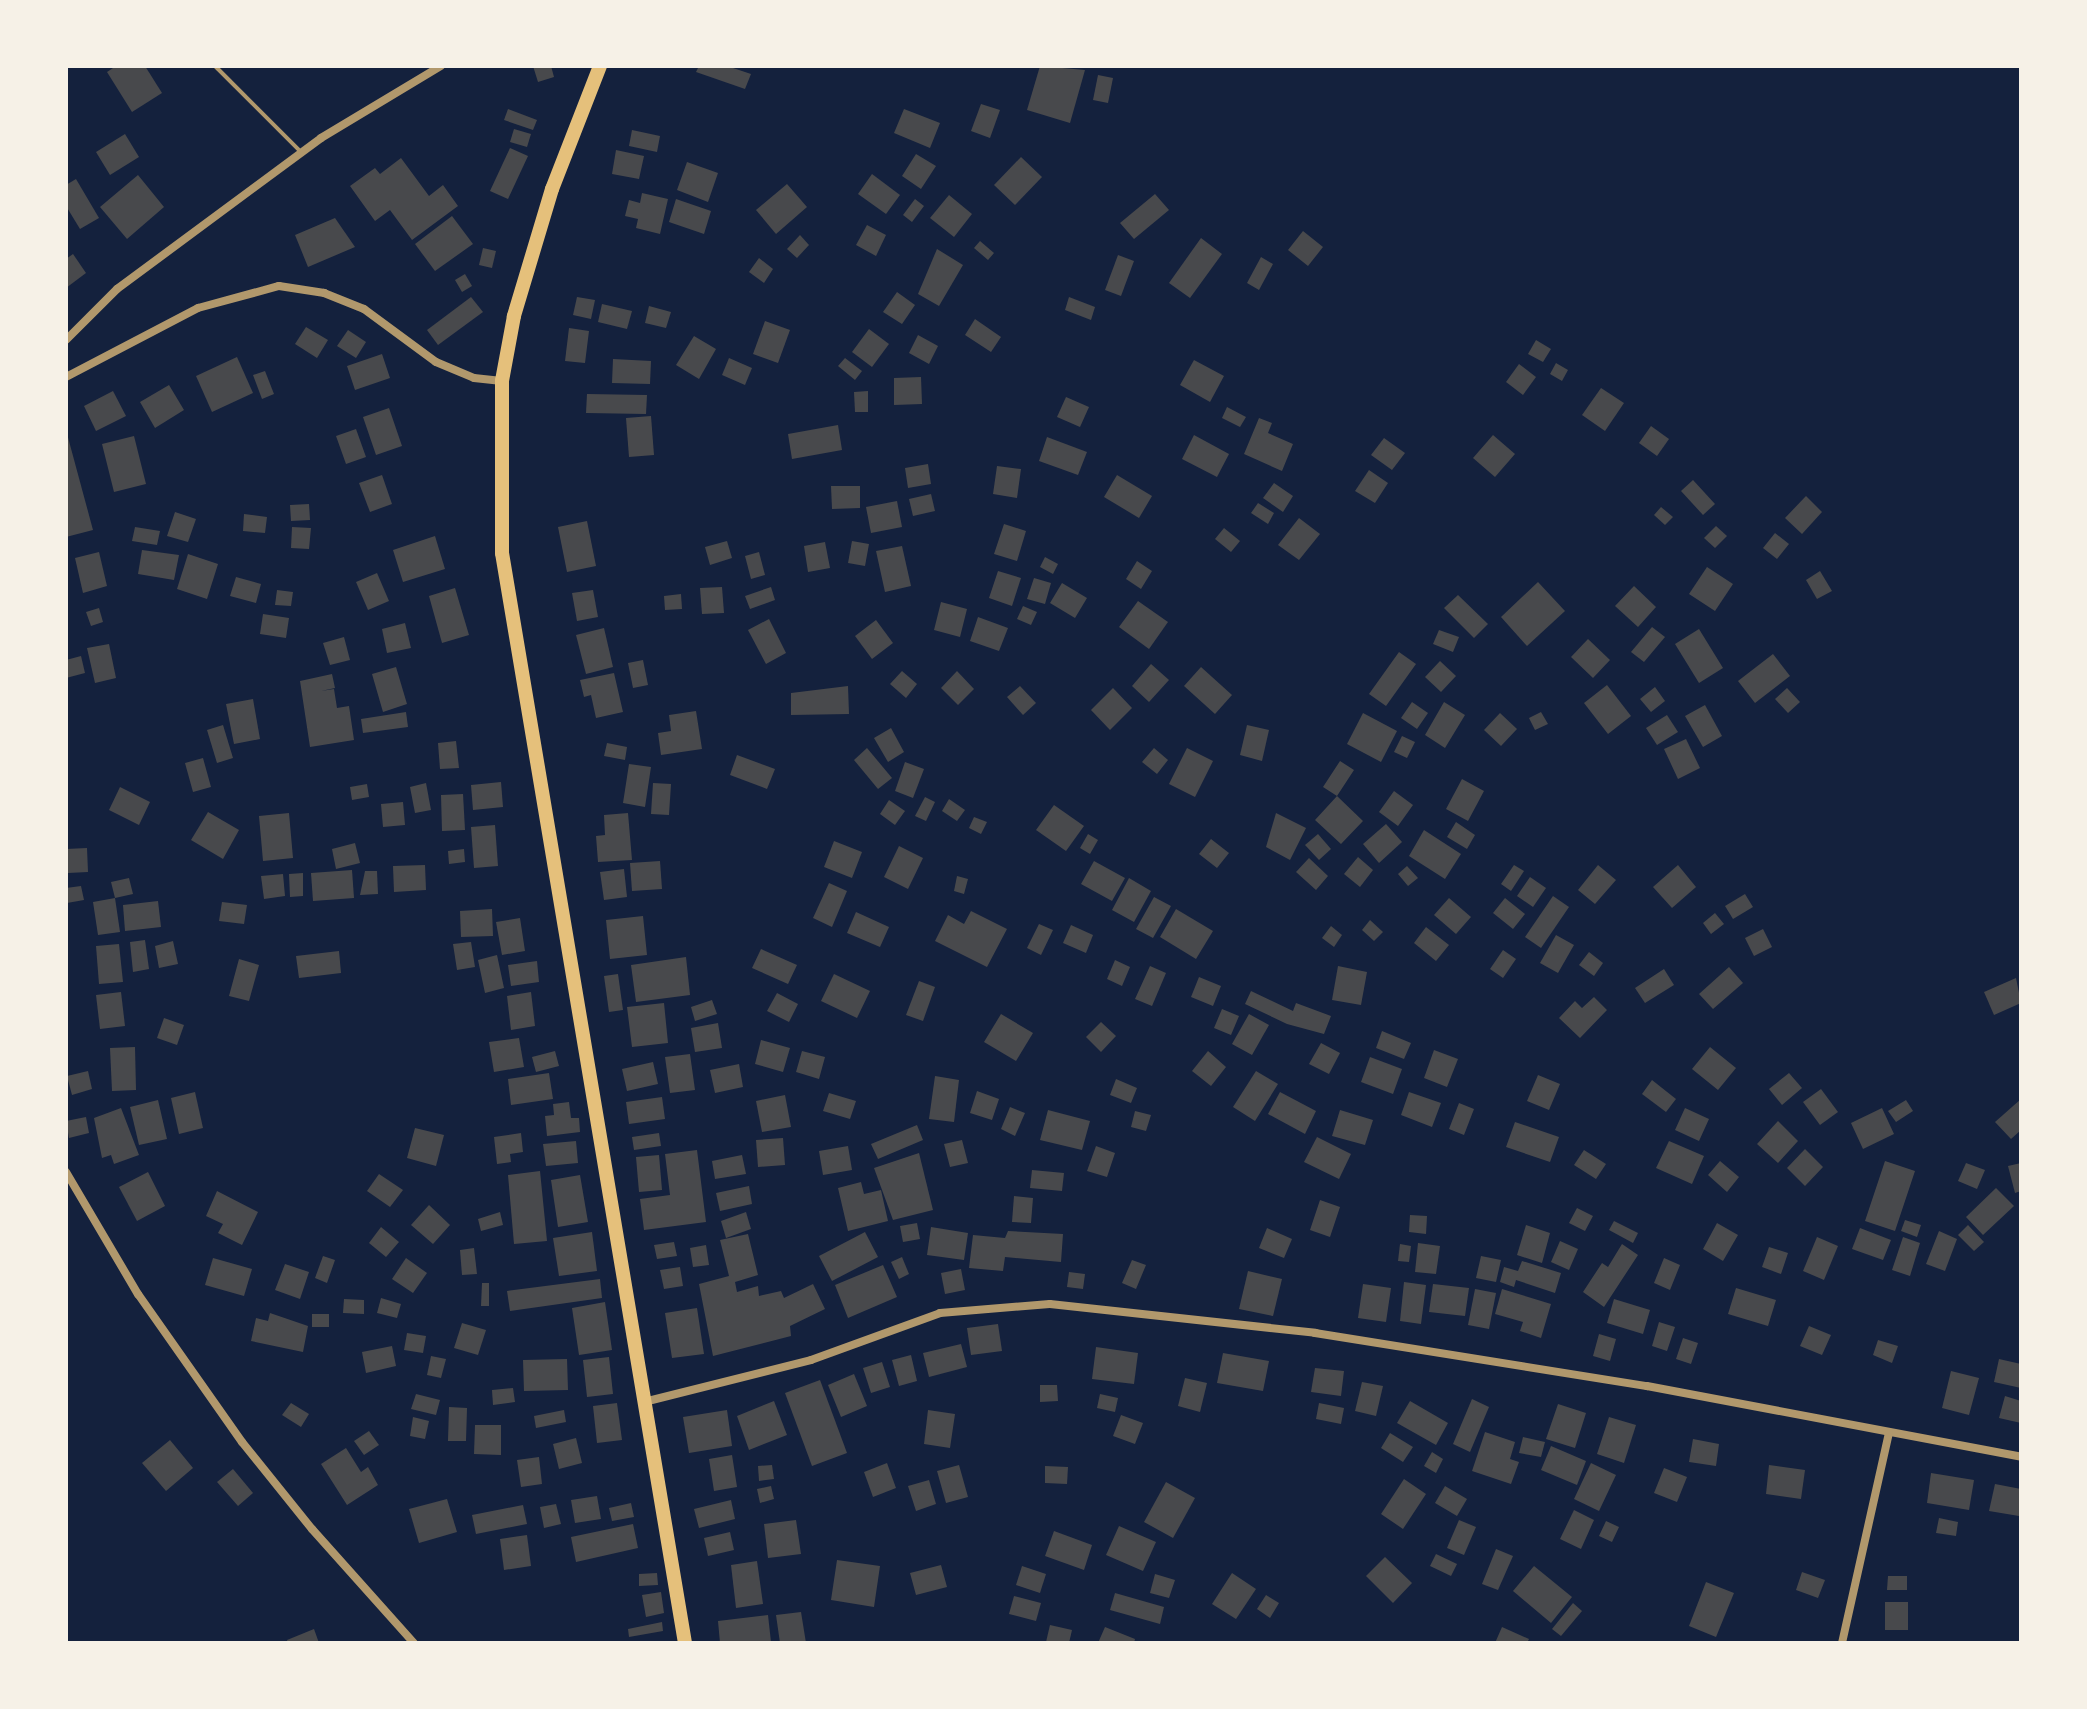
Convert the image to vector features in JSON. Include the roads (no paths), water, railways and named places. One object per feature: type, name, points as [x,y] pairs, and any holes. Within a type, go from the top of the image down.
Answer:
[{"type":"highway","points":[[600,66],[529,255],[502,381],[502,553],[685,1643]]},
{"type":"street","points":[[66,340],[117,289],[301,153],[441,66]]},
{"type":"street","points":[[66,377],[198,308],[279,286],[324,293],[364,309],[436,362],[474,378],[502,381]]},
{"type":"street","points":[[66,1172],[138,1294],[242,1442],[414,1643]]},
{"type":"street","points":[[644,1402],[811,1360],[940,1313],[1050,1304],[1315,1333],[1647,1386],[2021,1457]]},
{"type":"street","points":[[1842,1643],[1889,1433]]},
{"type":"lane","points":[[215,66],[301,153]]}]
